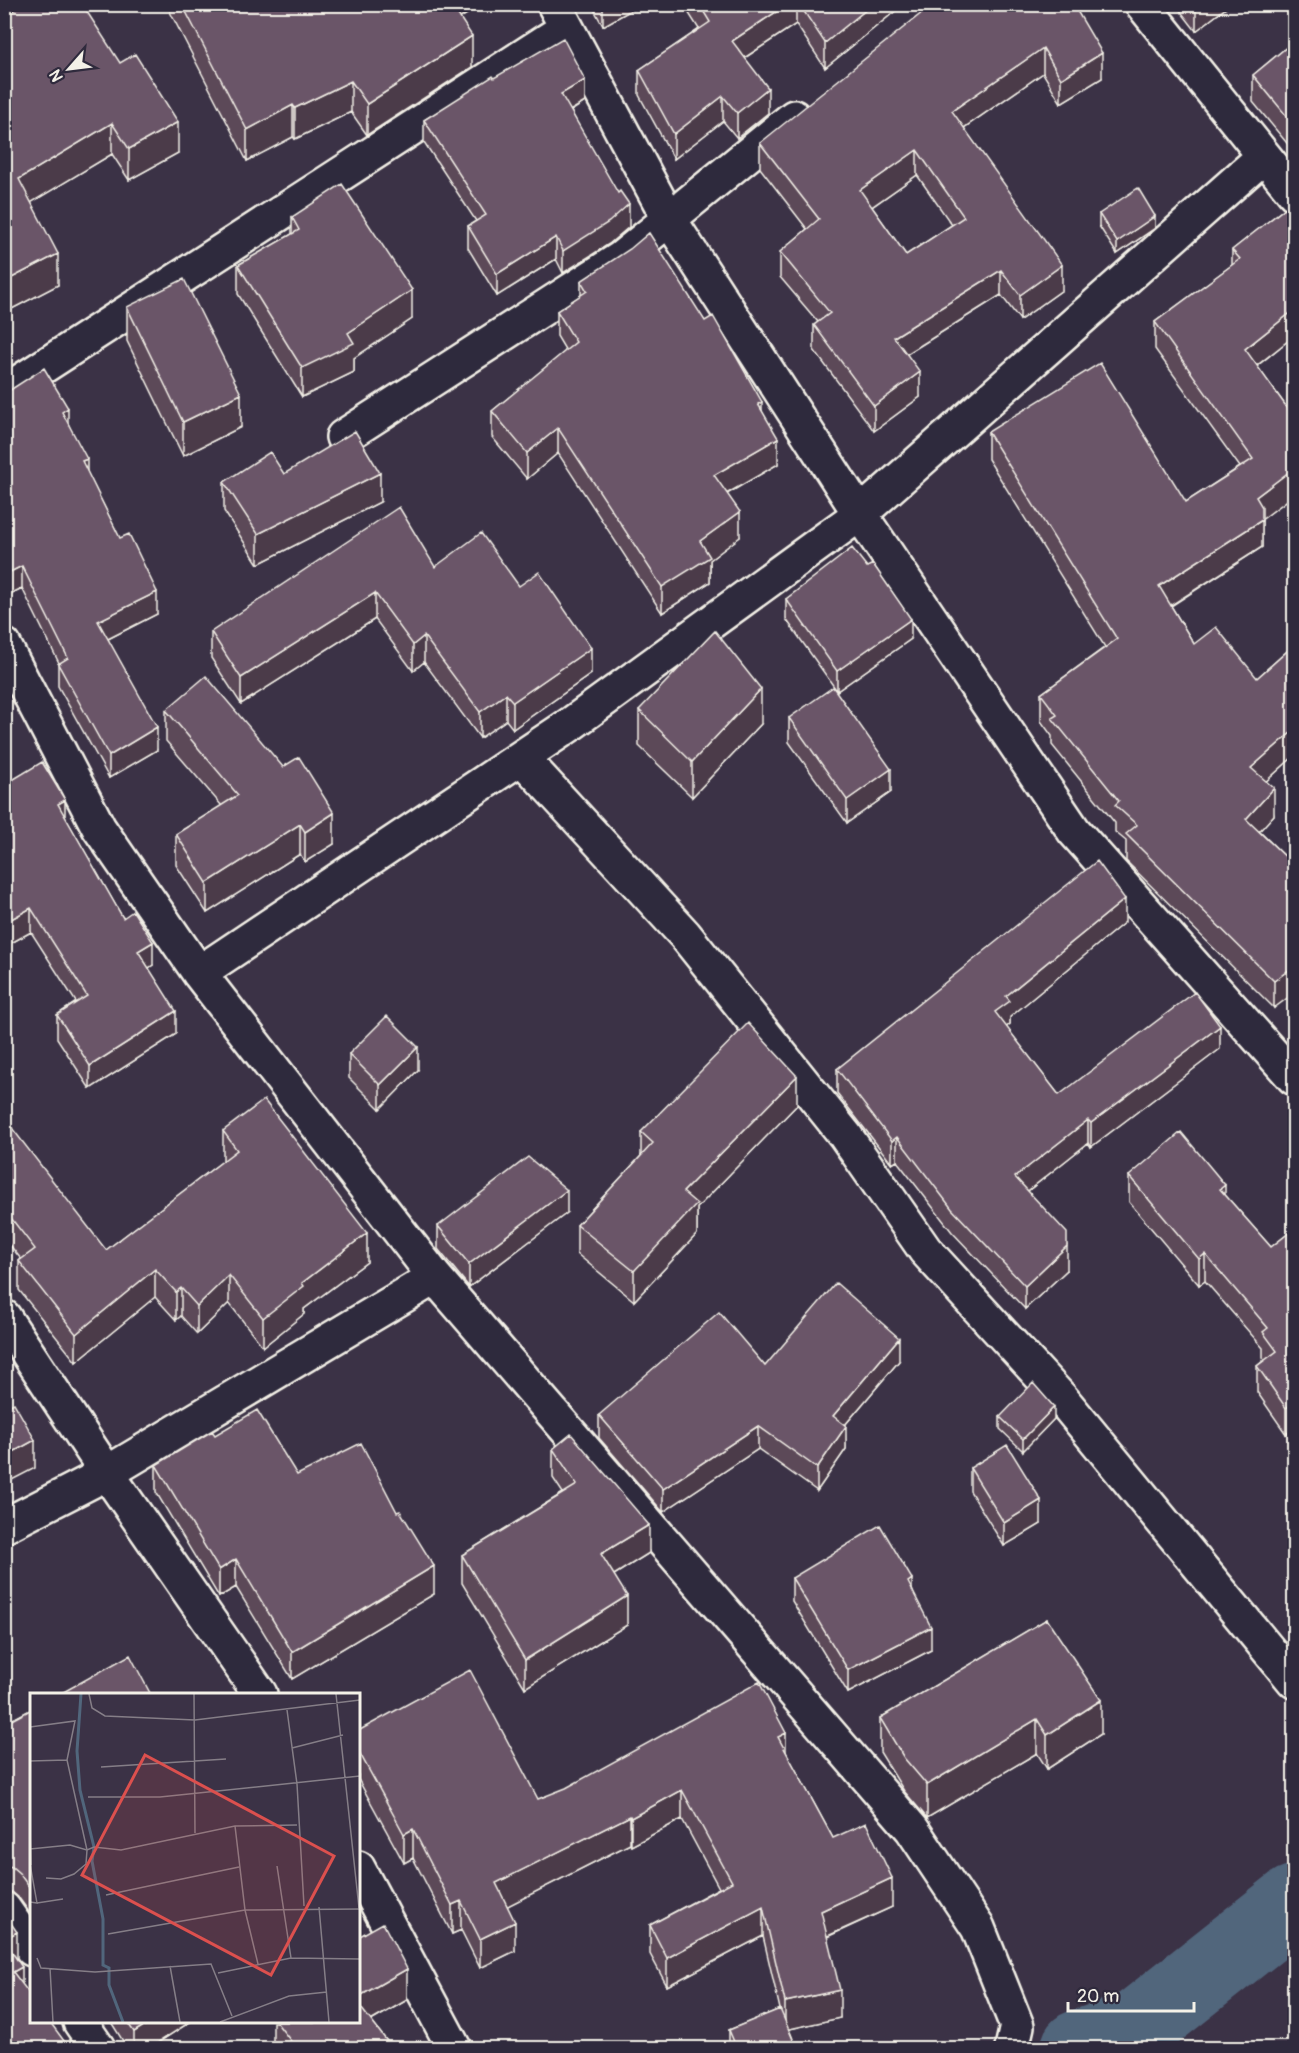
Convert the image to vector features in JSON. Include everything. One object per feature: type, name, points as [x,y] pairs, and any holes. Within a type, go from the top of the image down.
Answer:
[{"type":"street","points":[[1142,4],[1294,193]]},
{"type":"street","points":[[4,392],[560,17],[668,217],[860,514],[1074,831],[1294,1078]]},
{"type":"street","points":[[344,437],[620,259],[668,217],[816,100]]},
{"type":"street","points":[[199,973],[522,758],[860,514],[1263,157]]},
{"type":"street","points":[[4,645],[99,828],[199,973],[435,1277],[912,1829],[978,1928],[1017,2026],[1012,2049]]},
{"type":"street","points":[[522,758],[685,935],[845,1135],[925,1250],[1062,1399],[1294,1681]]},
{"type":"street","points":[[4,1526],[107,1473],[435,1277]]},
{"type":"street","points":[[4,1317],[107,1473],[259,1693]]},
{"type":"street","points":[[360,1872],[454,2049]]},
{"type":"street","points":[[4,1909],[30,1946]]},
{"type":"street","points":[[81,2023],[98,2049]]},
{"type":"building","points":[[25,4],[82,4],[120,63],[135,54],[178,122],[129,149],[112,123],[19,179],[58,254],[4,282],[4,15]]},
{"type":"building","points":[[182,4],[451,4],[472,36],[367,104],[351,81],[295,108],[293,105],[247,130]]},
{"type":"building","points":[[699,4],[788,4],[732,41],[768,88],[737,113],[723,96],[674,134],[639,70],[710,22]]},
{"type":"building","points":[[799,4],[873,4],[825,43]]},
{"type":"building","points":[[933,4],[1073,4],[1102,53],[1061,79],[1043,48],[952,111],[1062,265],[1020,295],[1001,270],[894,337],[920,372],[874,406],[814,325],[830,313],[780,252],[819,219],[760,143]],"holes":[[[917,150],[964,217],[906,255],[860,190]]]},
{"type":"building","points":[[563,38],[585,80],[561,94],[618,193],[620,191],[629,204],[609,222],[563,251],[556,237],[497,274],[468,226],[486,215],[424,120],[493,76],[494,78]]},
{"type":"building","points":[[1294,41],[1294,125],[1253,75]]},
{"type":"building","points":[[342,184],[412,290],[348,333],[354,343],[302,368],[238,265],[299,230],[292,217]]},
{"type":"building","points":[[1138,188],[1155,216],[1117,242],[1099,214]]},
{"type":"building","points":[[1294,201],[1294,310],[1245,349],[1288,409],[1294,405],[1294,468],[1256,497],[1262,507],[1262,520],[1159,586],[1194,644],[1216,627],[1257,678],[1294,645],[1294,730],[1251,768],[1274,788],[1246,819],[1294,865],[1294,966],[1274,981],[1126,834],[1137,825],[1115,805],[1119,801],[1052,718],[1057,715],[1041,694],[1117,639],[988,432],[1100,363],[1186,502],[1253,459],[1155,322],[1240,259],[1232,250]]},
{"type":"building","points":[[649,233],[705,321],[713,316],[762,402],[758,404],[778,438],[714,475],[740,512],[700,541],[710,557],[662,587],[558,428],[527,453],[492,411],[576,342],[557,311],[587,291],[581,281],[630,249]]},
{"type":"building","points":[[184,279],[241,394],[183,422],[127,307]]},
{"type":"building","points":[[44,368],[68,408],[62,412],[87,459],[82,461],[120,538],[129,534],[157,592],[98,621],[157,727],[109,756],[58,664],[68,658],[22,566],[4,575],[4,394]]},
{"type":"building","points":[[355,431],[380,473],[258,534],[224,482],[270,452],[284,474]]},
{"type":"building","points":[[399,507],[435,567],[481,533],[519,586],[539,572],[591,648],[513,702],[506,694],[480,712],[424,636],[413,645],[375,593],[241,678],[211,632]]},
{"type":"building","points":[[852,548],[867,567],[873,564],[911,619],[837,671],[786,599]]},
{"type":"building","points":[[715,631],[761,689],[692,762],[639,710]]},
{"type":"building","points":[[206,676],[283,767],[299,757],[334,813],[305,832],[300,824],[207,883],[176,834],[238,795],[166,710]]},
{"type":"building","points":[[833,687],[891,769],[847,800],[789,718]]},
{"type":"building","points":[[42,762],[65,800],[58,804],[123,918],[133,911],[153,942],[138,951],[176,1011],[90,1066],[57,1015],[87,996],[31,908],[4,923],[4,845],[7,844],[4,839],[4,785]]},
{"type":"building","points":[[1097,861],[1125,899],[1006,996],[1010,1001],[995,1012],[1059,1095],[1195,992],[1220,1026],[1091,1123],[1088,1120],[1015,1177],[1067,1233],[1067,1246],[1025,1286],[952,1209],[897,1137],[892,1141],[837,1069]]},
{"type":"building","points":[[387,1016],[418,1047],[380,1085],[349,1054]]},
{"type":"building","points":[[748,1023],[797,1076],[683,1192],[697,1204],[634,1271],[577,1225],[653,1143],[641,1132]]},
{"type":"building","points":[[264,1100],[367,1233],[302,1283],[304,1286],[263,1318],[229,1275],[197,1306],[181,1288],[176,1292],[155,1269],[76,1334],[19,1261],[35,1249],[4,1209],[4,1134],[12,1128],[106,1250],[237,1150],[223,1131]]},
{"type":"building","points":[[1181,1132],[1225,1185],[1220,1189],[1271,1247],[1294,1229],[1294,1402],[1286,1408],[1257,1366],[1277,1351],[1263,1332],[1268,1328],[1205,1254],[1199,1259],[1129,1176]]},
{"type":"building","points":[[528,1157],[567,1190],[469,1264],[438,1226]]},
{"type":"building","points":[[836,1283],[899,1338],[833,1416],[846,1426],[817,1468],[758,1426],[663,1489],[599,1415],[719,1312],[765,1366]]},
{"type":"building","points":[[1033,1383],[1054,1407],[1023,1439],[1000,1417]]},
{"type":"building","points":[[4,1395],[10,1405],[14,1403],[35,1440],[4,1457]]},
{"type":"building","points":[[257,1410],[297,1475],[361,1443],[397,1512],[400,1511],[434,1566],[292,1652],[236,1559],[219,1570],[156,1465],[212,1431],[215,1435]]},
{"type":"building","points":[[571,1434],[649,1525],[601,1554],[627,1596],[525,1660],[462,1555],[577,1485],[553,1449]]},
{"type":"building","points":[[1007,1445],[1041,1500],[1004,1523],[970,1468]]},
{"type":"building","points":[[880,1525],[912,1579],[908,1582],[931,1627],[848,1670],[792,1578]]},
{"type":"building","points":[[1047,1619],[1101,1700],[1047,1735],[1037,1719],[927,1785],[904,1758],[880,1718]]},
{"type":"building","points":[[130,1655],[150,1693],[62,1693]]},
{"type":"building","points":[[470,1670],[538,1799],[566,1788],[759,1682],[786,1733],[778,1737],[833,1838],[866,1823],[892,1878],[821,1911],[840,1990],[785,2002],[763,1907],[667,1958],[650,1925],[732,1882],[682,1790],[631,1818],[630,1816],[496,1883],[515,1922],[480,1939],[461,1901],[452,1905],[413,1829],[404,1834],[360,1754],[360,1730]]},
{"type":"building","points":[[30,1710],[30,1888],[19,1873],[12,1867],[4,1865],[4,1724]]},
{"type":"building","points":[[4,1913],[17,1932],[4,1939]]},
{"type":"building","points":[[383,1923],[407,1969],[360,1996],[360,1936]]},
{"type":"building","points":[[4,1940],[22,1967],[13,1972],[30,1994],[30,2023],[51,2023],[70,2049],[4,2049]]},
{"type":"building","points":[[360,2007],[393,2049],[297,2049],[277,2023],[360,2023]]},
{"type":"building","points":[[780,2009],[797,2049],[737,2049],[729,2030]]},
{"type":"building","points":[[128,2023],[148,2023],[134,2032]]},
{"type":"waterway","points":[[1079,2048],[1135,2029],[1294,1903]]}]
